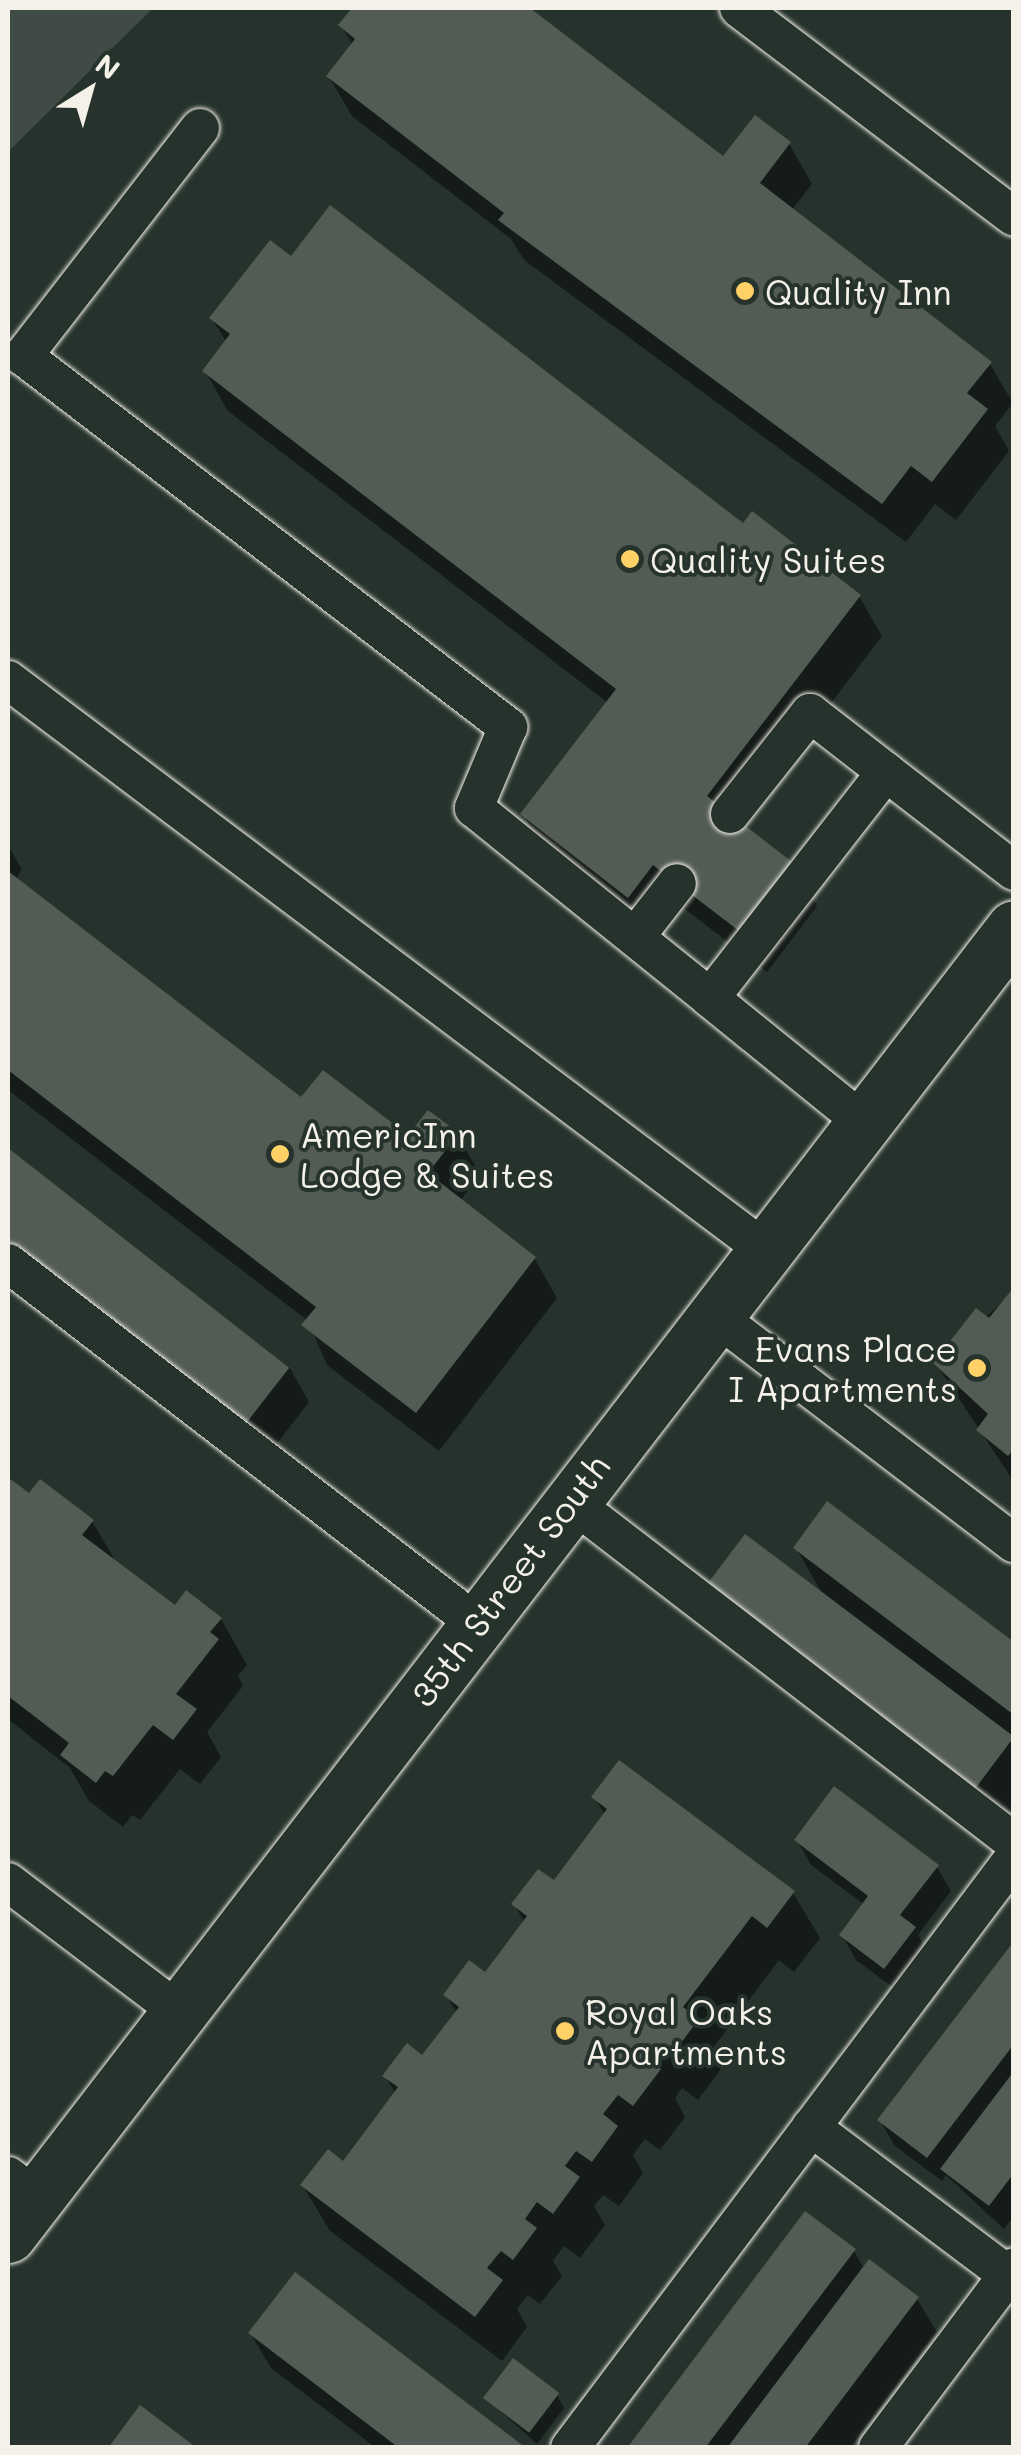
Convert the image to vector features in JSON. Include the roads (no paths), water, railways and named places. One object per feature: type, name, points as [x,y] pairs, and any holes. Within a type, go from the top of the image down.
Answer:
[{"type":"street","name":"35th Street South","points":[[17,2203],[179,2012],[569,1500],[1014,928]]},
{"type":"lane","points":[[739,8],[1014,217]]},
{"type":"lane","points":[[200,128],[23,356],[508,726],[474,808],[863,1122]]},
{"type":"lane","points":[[8,680],[764,1249]]},
{"type":"lane","points":[[730,814],[810,712],[1014,871]]},
{"type":"lane","points":[[710,998],[886,772]]},
{"type":"lane","points":[[635,937],[677,883]]},
{"type":"lane","points":[[8,1263],[476,1623]]},
{"type":"lane","points":[[713,1314],[1014,1544]]},
{"type":"lane","points":[[569,1500],[1014,1842]]},
{"type":"lane","points":[[570,2448],[1014,1858]]},
{"type":"lane","points":[[8,1882],[179,2012]]},
{"type":"lane","points":[[811,2127],[1010,2271],[878,2448]]},
{"type":"place","name":"Quality Inn","points":[[745,291]]},
{"type":"place","name":"Quality Suites","points":[[630,559]]},
{"type":"place","name":"AmericInn Lodge & Suites","points":[[280,1154]]},
{"type":"place","name":"Evans Place I Apartments","points":[[977,1368]]},
{"type":"place","name":"Royal Oaks Apartments","points":[[565,2031]]}]
